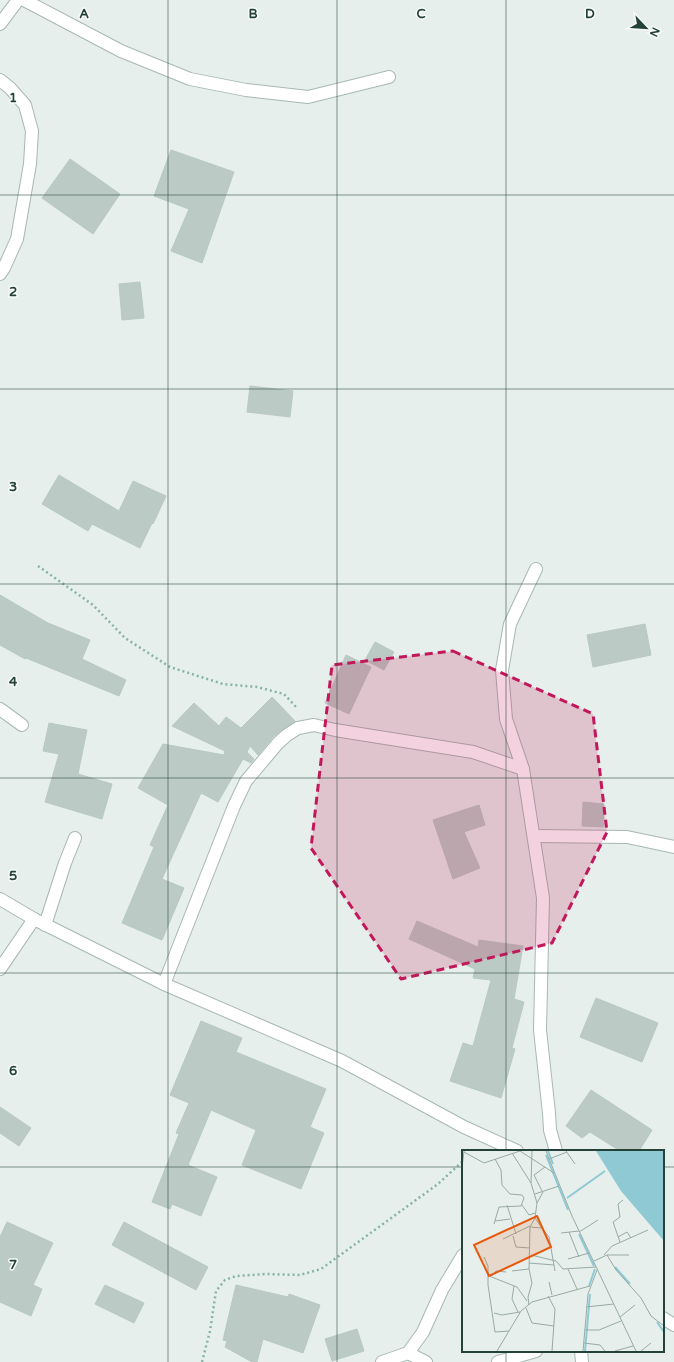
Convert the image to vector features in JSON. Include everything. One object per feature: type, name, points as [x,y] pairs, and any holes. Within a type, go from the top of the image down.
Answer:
[{"type":"street","points":[[0,24],[18,0]]},
{"type":"street","points":[[24,0],[121,51],[190,79],[246,90],[308,97],[390,77]]},
{"type":"street","points":[[0,80],[10,88],[25,105],[32,131],[30,164],[17,239],[0,274]]},
{"type":"street","points":[[536,569],[510,624],[502,670],[506,719],[523,769],[543,898],[540,1030],[550,1130],[556,1150]]},
{"type":"street","points":[[0,709],[22,725]]},
{"type":"street","points":[[164,984],[231,813],[246,781],[278,743],[298,728],[314,725],[335,730],[473,752],[523,769]]},
{"type":"street","points":[[534,836],[627,837],[674,847]]},
{"type":"street","points":[[45,925],[65,863],[75,838]]},
{"type":"street","points":[[0,899],[45,925],[164,984],[342,1061],[464,1128],[515,1150]]},
{"type":"street","points":[[0,970],[34,919]]},
{"type":"street","points":[[382,1362],[408,1354],[423,1332],[442,1290],[462,1256]]},
{"type":"street","points":[[664,1319],[674,1325]]},
{"type":"street","points":[[498,1362],[533,1352]]},
{"type":"street","points":[[581,1352],[582,1362]]},
{"type":"street","points":[[408,1354],[426,1362]]},
{"type":"path","points":[[38,566],[93,605],[125,638],[170,667],[223,684],[257,687],[284,694],[314,725]]},
{"type":"path","points":[[202,1362],[210,1330],[216,1291],[225,1280],[236,1276],[266,1274],[300,1275],[321,1269],[438,1184],[462,1162]]},
{"type":"highlighted area","points":[[453,651],[593,714],[607,832],[552,943],[401,979],[311,848],[332,665]]},
{"type":"building","points":[[171,150],[234,172],[202,263],[171,251],[189,209],[154,196]]},
{"type":"building","points":[[70,159],[120,194],[93,234],[42,198]]},
{"type":"building","points":[[140,282],[144,318],[122,320],[119,284]]},
{"type":"building","points":[[250,386],[293,391],[290,417],[247,412]]},
{"type":"building","points":[[59,475],[119,511],[133,481],[166,496],[140,548],[92,524],[88,531],[42,504]]},
{"type":"building","points":[[0,595],[48,623],[90,640],[82,659],[126,680],[119,696],[26,658],[25,659],[0,645]]},
{"type":"building","points":[[645,624],[651,655],[593,667],[587,635]]},
{"type":"building","points":[[375,642],[394,652],[384,670],[365,660]]},
{"type":"building","points":[[346,655],[371,667],[349,714],[325,703]]},
{"type":"building","points":[[272,697],[295,721],[273,737],[258,755],[250,746],[247,752],[254,759],[251,763],[243,759],[218,802],[201,793],[162,879],[184,888],[162,940],[122,923],[154,847],[150,845],[168,805],[138,788],[163,744],[224,755],[225,751],[172,726],[194,703],[219,726],[226,717],[241,728]]},
{"type":"building","points":[[49,723],[87,730],[78,774],[112,784],[102,819],[45,802],[59,754],[43,751]]},
{"type":"building","points":[[583,802],[604,804],[603,827],[582,826]]},
{"type":"building","points":[[479,805],[485,825],[464,832],[480,868],[453,879],[433,820]]},
{"type":"building","points":[[417,921],[478,947],[479,940],[523,946],[514,999],[524,1002],[512,1048],[515,1049],[501,1098],[450,1081],[463,1043],[473,1046],[491,980],[473,978],[475,969],[409,939]]},
{"type":"building","points":[[596,998],[658,1023],[642,1062],[580,1037]]},
{"type":"building","points":[[201,1021],[242,1038],[236,1052],[326,1089],[310,1127],[324,1133],[301,1189],[242,1165],[256,1130],[211,1110],[188,1165],[217,1177],[201,1216],[172,1204],[170,1209],[152,1202],[179,1134],[176,1133],[189,1103],[170,1095]]},
{"type":"building","points":[[591,1090],[652,1130],[640,1150],[618,1150],[590,1132],[582,1138],[566,1126]]},
{"type":"building","points":[[0,1107],[31,1128],[19,1146],[0,1133]]},
{"type":"building","points":[[7,1222],[53,1243],[33,1285],[42,1289],[31,1316],[0,1302],[0,1237]]},
{"type":"building","points":[[124,1222],[208,1267],[196,1290],[112,1245]]},
{"type":"building","points":[[105,1285],[144,1303],[134,1323],[95,1304]]},
{"type":"building","points":[[236,1285],[288,1297],[289,1294],[320,1305],[303,1353],[263,1339],[257,1362],[252,1362],[225,1347],[227,1341],[223,1340]]},
{"type":"building","points":[[357,1329],[364,1351],[332,1361],[325,1339]]}]
